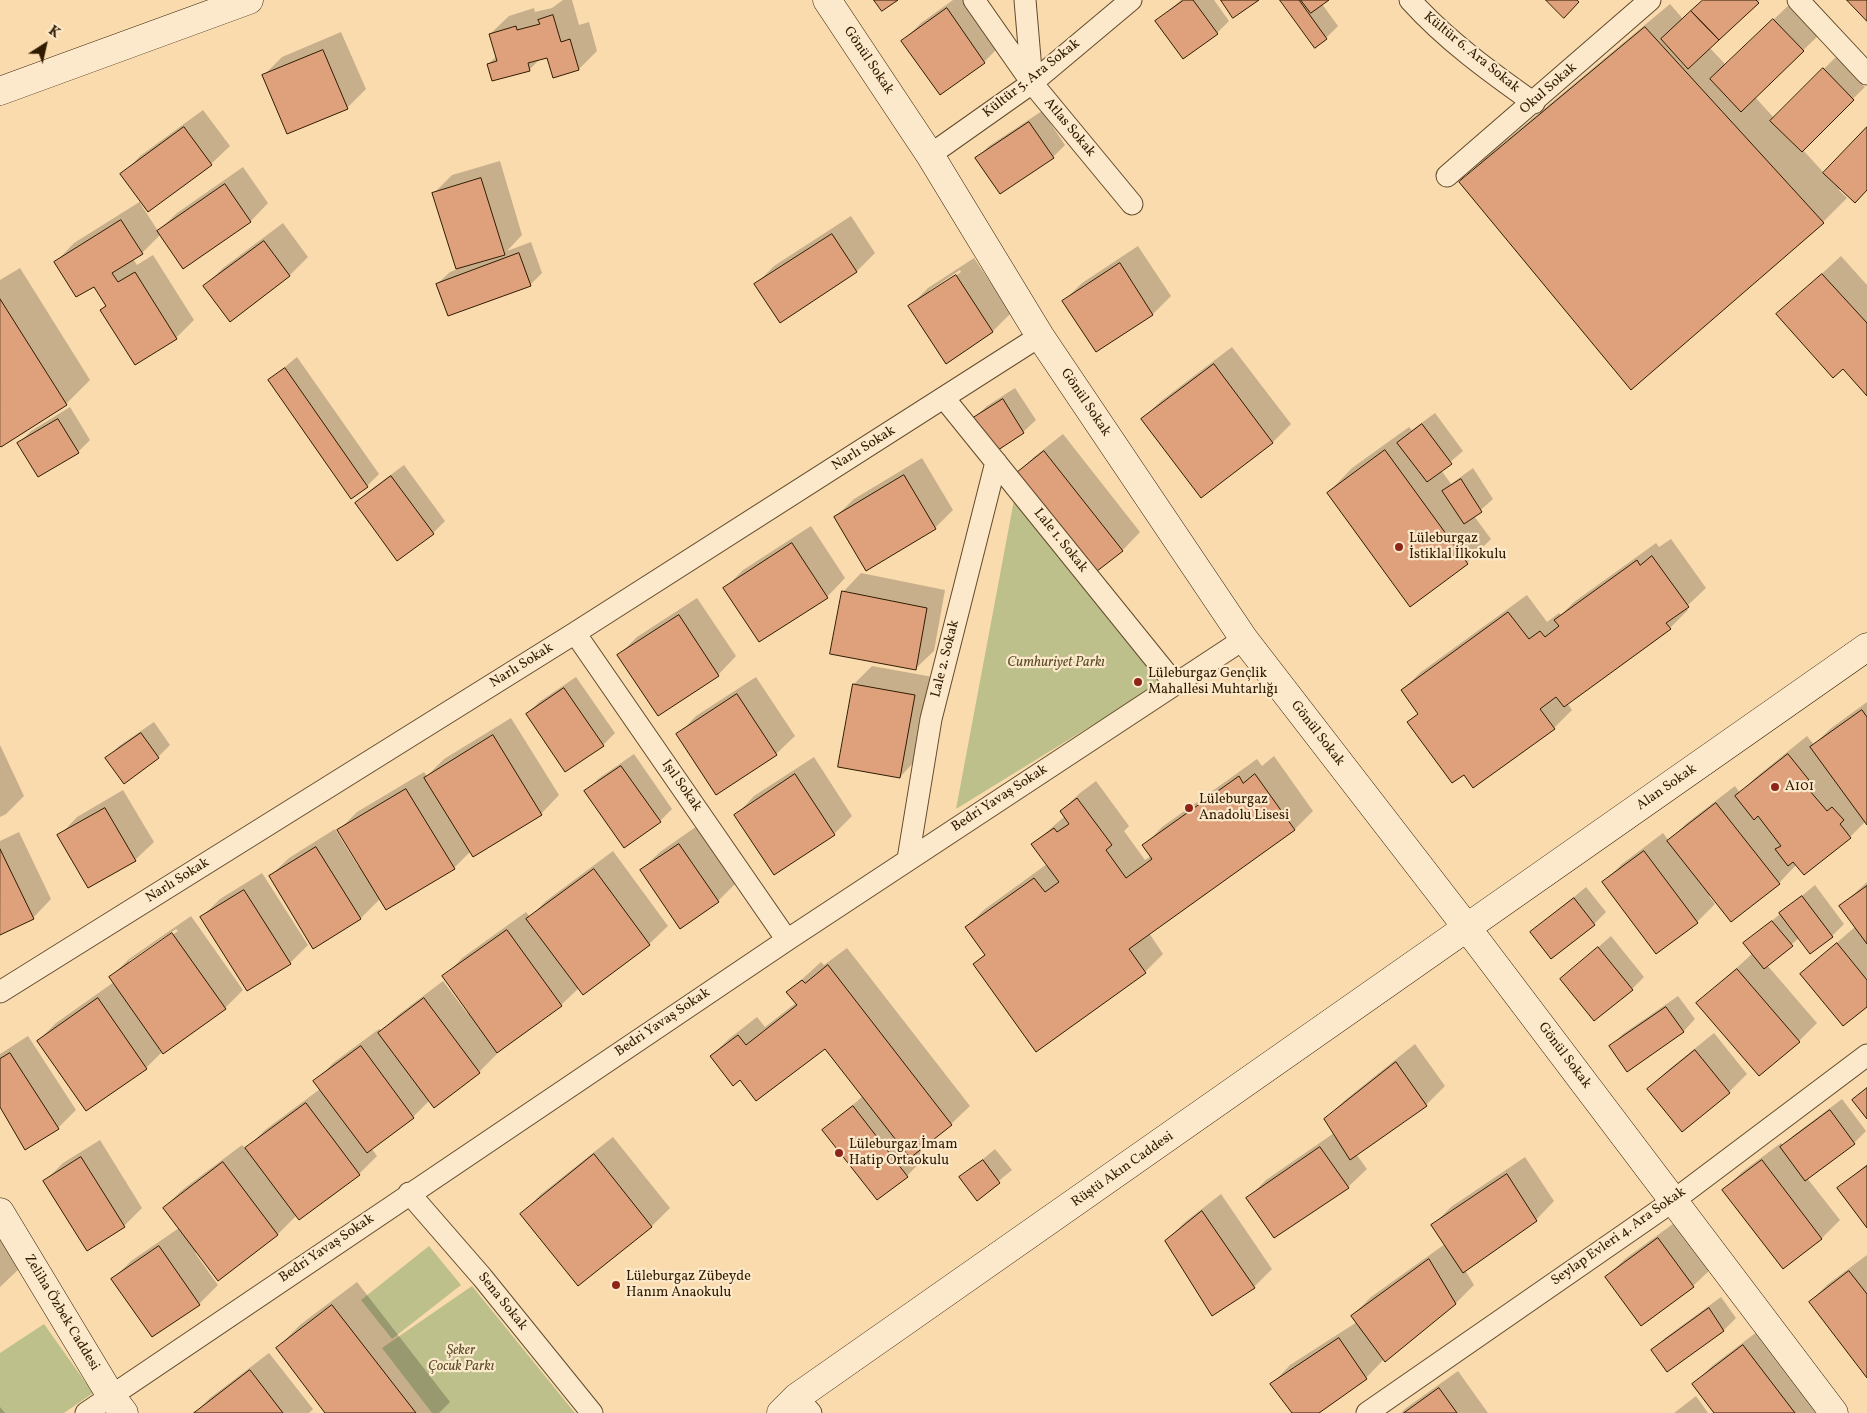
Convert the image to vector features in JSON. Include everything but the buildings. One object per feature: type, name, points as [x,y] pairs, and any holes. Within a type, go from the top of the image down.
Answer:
[{"type":"street","points":[[0,91],[249,0]]},
{"type":"street","name":"Gönül Sokak","points":[[827,0],[930,155],[1040,336],[1244,639],[1468,929],[1834,1413]]},
{"type":"street","name":"Atlas Sokak","points":[[974,0],[1032,83],[1132,204]]},
{"type":"street","points":[[1025,0],[1032,83]]},
{"type":"street","name":"Kültür 5. Ara Sokak","points":[[930,155],[1032,83],[1131,0]]},
{"type":"street","name":"Kültür 6. Ara Sokak","points":[[1410,0],[1427,20],[1486,69],[1534,103]]},
{"type":"street","name":"Okul Sokak","points":[[1447,176],[1534,103],[1650,0]]},
{"type":"street","points":[[1798,0],[1867,74]]},
{"type":"street","name":"Narlı Sokak","points":[[0,992],[575,633],[1040,336]]},
{"type":"street","name":"Lale 1. Sokak","points":[[944,398],[1175,684]]},
{"type":"street","name":"Lale 2. Sokak","points":[[908,859],[931,719],[996,462]]},
{"type":"street","name":"Işıl Sokak","points":[[575,633],[787,940]]},
{"type":"street","name":"Bedri Yavaş Sokak","points":[[86,1413],[117,1405],[409,1193],[908,859],[1244,639]]},
{"type":"street","name":"Alan Sokak","points":[[1468,929],[1867,647]]},
{"type":"street","name":"Rüştü Akın Caddesi","points":[[796,1408],[1468,929]]},
{"type":"street","name":"Seylap Evleri 4. Ara Sokak","points":[[1367,1413],[1673,1201],[1867,1055]]},
{"type":"street","name":"Sena Sokak","points":[[409,1193],[482,1277],[592,1413]]},
{"type":"street","name":"Zeliha Özbek Caddesi","points":[[0,1212],[117,1405]]},
{"type":"green space","name":"Cumhuriyet Parkı","points":[[1014,500],[1164,681],[956,809]]},
{"type":"green space","points":[[429,1246],[461,1285],[392,1339],[361,1300]]},
{"type":"green space","name":"Şeker Çocuk Parkı","points":[[472,1286],[575,1413],[432,1413],[382,1348]]},
{"type":"green space","points":[[44,1324],[93,1393],[64,1413],[0,1413],[0,1353]]},
{"type":"place","name":"Lüleburgaz İstiklal İlkokulu","points":[[1399,547]]},
{"type":"place","name":"Lüleburgaz Gençlik Mahallesi Muhtarlığı","points":[[1138,682]]},
{"type":"place","name":"A101","points":[[1775,787]]},
{"type":"place","name":"Lüleburgaz Anadolu Lisesi","points":[[1189,808]]},
{"type":"place","name":"Lüleburgaz İmam Hatip Ortaokulu","points":[[839,1153]]},
{"type":"place","name":"Lüleburgaz Zübeyde Hanım Anaokulu","points":[[616,1285]]}]
